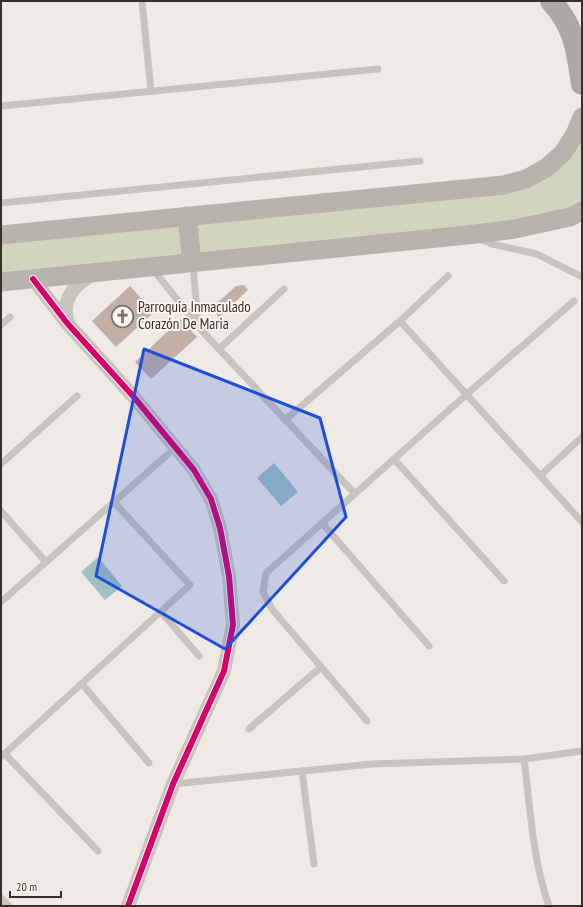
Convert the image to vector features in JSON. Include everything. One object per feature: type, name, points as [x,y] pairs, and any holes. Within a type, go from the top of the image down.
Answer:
[{"type":"highway","points":[[551,1],[564,18],[572,33],[582,84]]},
{"type":"main road","points":[[1,235],[504,185],[526,179],[546,168],[562,153],[575,134],[582,117]]},
{"type":"main road","points":[[1,282],[467,235],[515,229],[570,217],[582,211]]},
{"type":"main road","points":[[187,216],[192,262]]},
{"type":"street","points":[[67,323],[66,307],[71,292],[82,280],[97,272]]},
{"type":"street","points":[[33,279],[67,323],[133,396],[194,470],[211,499],[220,528],[229,576],[233,625],[224,671],[173,784],[128,906]]},
{"type":"lane","points":[[142,1],[151,91]]},
{"type":"lane","points":[[1,106],[378,69]]},
{"type":"lane","points":[[1,203],[420,161]]},
{"type":"lane","points":[[467,235],[492,244],[537,254],[582,277]]},
{"type":"lane","points":[[192,262],[198,326]]},
{"type":"lane","points":[[150,266],[203,332],[355,494]]},
{"type":"lane","points":[[285,420],[400,321],[448,276]]},
{"type":"lane","points":[[219,349],[284,289]]},
{"type":"lane","points":[[367,721],[272,609],[263,592],[266,573],[574,301]]},
{"type":"lane","points":[[1,325],[10,317]]},
{"type":"lane","points":[[400,321],[582,522]]},
{"type":"lane","points":[[1,464],[77,396]]},
{"type":"lane","points":[[540,475],[582,437]]},
{"type":"lane","points":[[1,602],[176,447]]},
{"type":"lane","points":[[394,459],[504,581]]},
{"type":"lane","points":[[98,851],[3,756],[190,585],[114,502]]},
{"type":"lane","points":[[1,511],[46,562]]},
{"type":"lane","points":[[322,523],[429,646]]},
{"type":"lane","points":[[160,612],[199,656]]},
{"type":"lane","points":[[249,729],[321,666]]},
{"type":"lane","points":[[82,684],[150,763]]},
{"type":"lane","points":[[173,784],[372,764],[524,759],[582,751]]},
{"type":"lane","points":[[524,759],[536,847],[544,893],[549,906]]},
{"type":"lane","points":[[302,771],[314,864]]},
{"type":"lane","points":[[1,898],[9,906]]},
{"type":"highlighted area","points":[[144,349],[320,418],[346,517],[225,649],[96,576]]},
{"type":"green space","points":[[582,117],[582,211],[570,217],[1,282],[1,235],[437,192],[546,168]]},
{"type":"water","points":[[274,463],[298,492],[281,506],[257,478]]},
{"type":"water","points":[[98,557],[122,586],[105,600],[81,572]]},
{"type":"building","points":[[244,285],[248,290],[219,317],[215,313],[215,305],[236,286]]},
{"type":"building","name":"Parroquia Inmaculado Corazón De Maria","points":[[130,286],[154,312],[116,347],[92,321]]},
{"type":"building","points":[[181,319],[197,337],[151,379],[135,362]]},
{"type":"cycle path","points":[[33,279],[67,323],[133,396],[194,470],[211,499],[220,528],[229,576],[233,625],[224,671],[173,784],[128,906]]},
{"type":"place","name":"Parroquia Inmaculado Corazón De Maria","points":[[123,316]]}]
